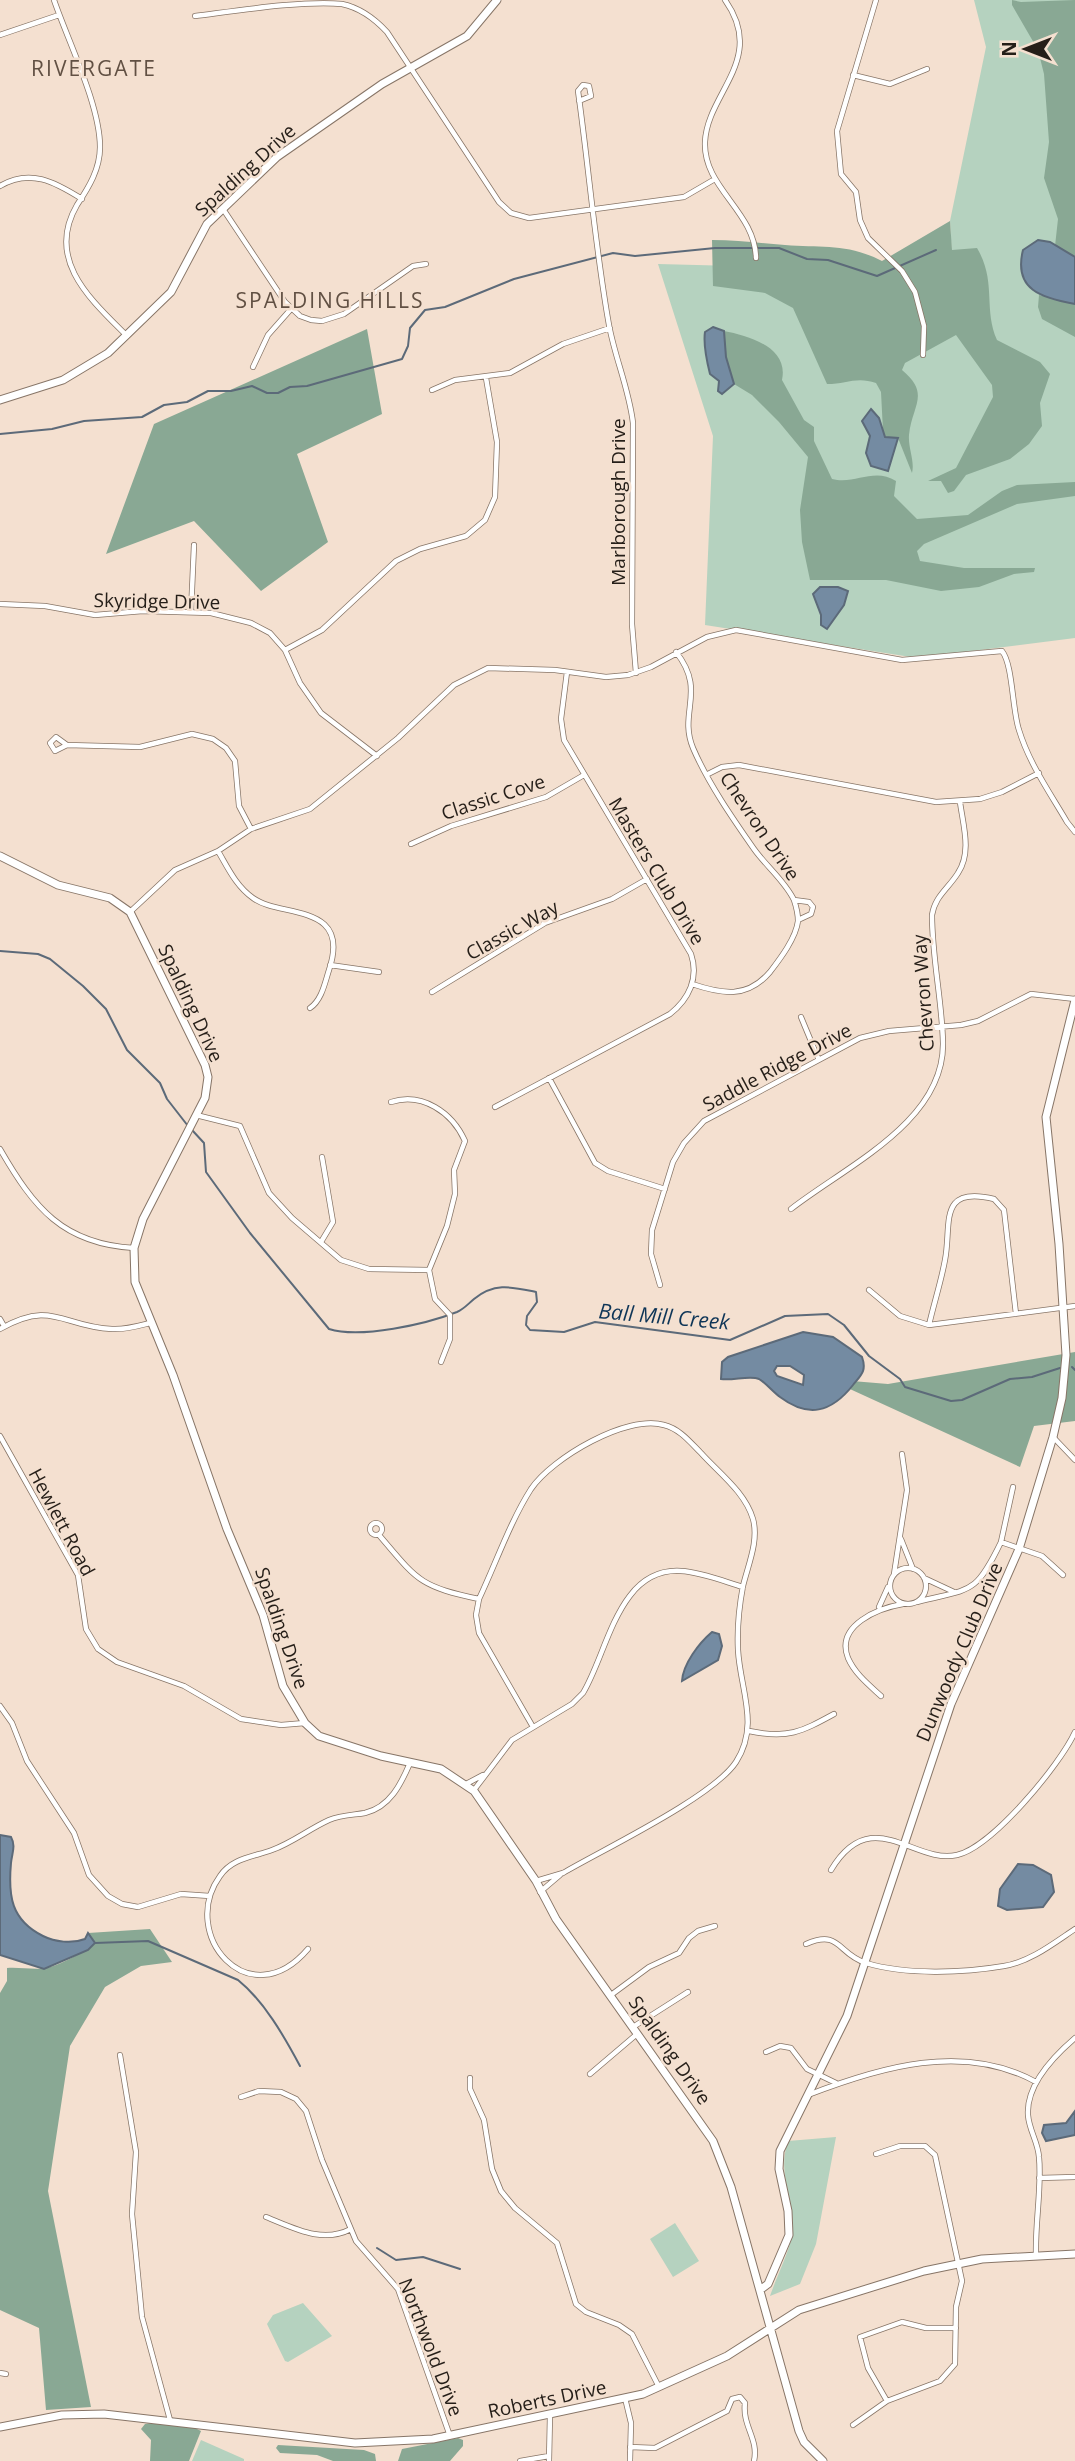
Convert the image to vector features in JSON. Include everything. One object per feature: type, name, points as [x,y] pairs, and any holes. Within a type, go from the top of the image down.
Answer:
[{"type":"street","points":[[54,0],[100,133],[97,168],[68,232],[70,268],[85,293],[127,336]]},
{"type":"street","name":"Spalding Drive","points":[[0,400],[74,374],[108,353],[172,292],[200,234],[222,209],[292,145],[410,67],[467,36],[487,16],[497,0]]},
{"type":"street","points":[[725,0],[736,24],[737,61],[706,134],[706,156],[715,179],[748,224],[754,239],[756,257]]},
{"type":"street","points":[[876,0],[837,131],[841,174],[856,192],[860,220],[868,238],[902,271],[915,292],[924,326],[923,355]]},
{"type":"street","points":[[195,16],[318,2],[343,4],[363,12],[380,24],[507,211],[529,218],[684,197],[715,179]]},
{"type":"street","points":[[0,35],[59,15]]},
{"type":"street","points":[[853,75],[890,84],[927,69]]},
{"type":"street","name":"Marlborough Drive","points":[[579,101],[610,328],[628,391],[633,423],[632,624],[636,673]]},
{"type":"street","points":[[0,186],[16,179],[38,177],[57,183],[82,199]]},
{"type":"street","points":[[222,209],[291,309],[311,320],[334,319],[413,267],[426,264]]},
{"type":"street","points":[[253,367],[268,335],[291,309]]},
{"type":"street","points":[[432,390],[454,380],[510,373],[563,344],[610,328]]},
{"type":"street","points":[[285,650],[323,630],[396,561],[420,549],[466,536],[485,520],[495,497],[496,442],[486,378]]},
{"type":"street","points":[[191,612],[194,545]]},
{"type":"street","name":"Skyridge Drive","points":[[0,604],[45,606],[95,615],[143,611],[191,612],[223,615],[251,623],[270,633],[285,650],[300,683],[321,713],[377,755]]},
{"type":"street","points":[[0,856],[58,885],[110,898],[130,912],[166,876],[218,851],[251,829],[310,809],[377,755],[454,685],[473,673],[503,667],[606,677],[636,673],[707,637],[736,630],[902,660],[995,650],[1005,654],[1016,721],[1039,773],[1075,832]]},
{"type":"street","name":"Chevron Drive","points":[[676,652],[686,668],[692,686],[690,739],[708,774],[755,850],[794,900],[798,920]]},
{"type":"street","name":"Masters Club Drive","points":[[567,672],[562,732],[584,775],[691,954],[695,969],[692,984]]},
{"type":"street","points":[[67,745],[140,747],[192,734],[213,739],[226,748],[235,761],[239,806],[251,829]]},
{"type":"street","points":[[708,774],[722,767],[739,765],[916,800],[960,802],[1002,792],[1039,773]]},
{"type":"street","name":"Classic Cove","points":[[411,844],[451,826],[546,797],[584,775]]},
{"type":"street","name":"Chevron Way","points":[[791,1209],[916,1115],[930,1096],[940,1071],[942,1027],[932,915],[937,897],[957,874],[965,858],[960,802]]},
{"type":"street","points":[[218,851],[236,883],[254,900],[266,906],[304,912],[320,922],[331,941],[330,965],[319,1000],[310,1008]]},
{"type":"street","name":"Classic Way","points":[[432,992],[545,923],[612,899],[647,879]]},
{"type":"street","points":[[495,1107],[670,1013],[684,1001],[692,984],[726,994],[752,987],[771,970],[792,938],[798,920],[811,914],[813,907],[809,902],[794,900]]},
{"type":"street","name":"Spalding Drive","points":[[130,912],[205,1065],[207,1090],[142,1219],[134,1248],[135,1282],[173,1375],[226,1529],[257,1599],[283,1686],[305,1723],[328,1740],[441,1769],[474,1791],[536,1881],[556,1919],[704,2126],[720,2157],[771,2326],[799,2431],[811,2451],[823,2461]]},
{"type":"street","points":[[330,965],[379,972]]},
{"type":"street","name":"Saddle Ridge Drive","points":[[660,1284],[650,1240],[665,1189],[678,1152],[698,1125],[718,1111],[818,1058],[872,1034],[978,1021],[1031,994],[1075,999]]},
{"type":"street","name":"Dunwoody Club Drive","points":[[760,2290],[768,2284],[789,2235],[779,2157],[807,2095],[840,2033],[951,1704],[1019,1549],[1053,1437],[1066,1377],[1064,1308],[1046,1120],[1075,999]]},
{"type":"street","points":[[801,1017],[818,1058]]},
{"type":"street","points":[[549,1078],[595,1163],[608,1171],[665,1189]]},
{"type":"street","points":[[391,1102],[410,1097],[425,1101],[447,1116],[465,1141],[454,1170],[455,1194],[447,1226],[429,1270],[435,1299],[450,1314],[450,1339],[441,1362]]},
{"type":"street","points":[[196,1115],[240,1126],[269,1193],[341,1260],[358,1267],[429,1270]]},
{"type":"street","points":[[0,1149],[28,1193],[57,1223],[91,1242],[134,1248]]},
{"type":"street","points":[[321,1242],[334,1222],[322,1157]]},
{"type":"street","points":[[929,1325],[945,1258],[948,1214],[956,1202],[969,1196],[994,1199],[1004,1210],[1016,1314]]},
{"type":"street","points":[[869,1290],[900,1316],[929,1325],[1075,1306]]},
{"type":"street","points":[[0,1318],[2,1328],[25,1317],[44,1314],[110,1329],[150,1323]]},
{"type":"street","points":[[533,1727],[479,1633],[476,1615],[479,1599],[526,1499],[541,1476],[555,1464],[627,1425],[642,1422],[664,1425],[684,1436],[746,1504],[755,1534],[743,1587],[738,1651],[749,1731],[737,1760],[716,1784],[563,1872],[540,1892]]},
{"type":"street","name":"Hewlett Road","points":[[0,1436],[78,1576],[86,1629],[98,1649],[117,1662],[184,1686],[241,1719],[281,1725],[305,1723]]},
{"type":"street","points":[[1053,1437],[1075,1460]]},
{"type":"street","points":[[879,1608],[894,1574],[901,1538],[907,1490],[902,1454]]},
{"type":"street","points":[[881,1696],[861,1677],[848,1658],[846,1645],[856,1625],[879,1608],[971,1589],[986,1573],[1000,1542],[1013,1487]]},
{"type":"street","points":[[379,1535],[423,1583],[479,1599]]},
{"type":"street","points":[[901,1538],[913,1569]]},
{"type":"street","points":[[1000,1542],[1042,1556],[1063,1574]]},
{"type":"street","points":[[894,1574],[903,1568],[913,1569],[955,1592]]},
{"type":"street","points":[[474,1791],[484,1774],[513,1740],[572,1704],[583,1693],[625,1603],[645,1581],[662,1573],[680,1571],[743,1587]]},
{"type":"street","points":[[917,1602],[925,1591],[924,1577]]},
{"type":"street","points":[[889,1585],[894,1599],[903,1604]]},
{"type":"street","points":[[0,1706],[12,1723],[27,1762],[74,1833],[89,1875],[108,1896],[121,1904],[138,1907],[181,1894],[210,1896]]},
{"type":"street","points":[[749,1731],[772,1736],[790,1735],[834,1714]]},
{"type":"street","points":[[831,1870],[845,1852],[859,1844],[881,1838],[941,1855],[956,1855],[969,1849],[1014,1812],[1050,1772],[1075,1732]]},
{"type":"street","points":[[308,1949],[292,1967],[276,1975],[260,1977],[243,1971],[220,1952],[210,1937],[207,1920],[210,1896],[220,1875],[235,1862],[288,1844],[331,1819],[366,1812],[382,1805],[398,1790],[411,1762]]},
{"type":"street","points":[[466,1784],[484,1774]]},
{"type":"street","points":[[536,1881],[563,1872]]},
{"type":"street","points":[[611,1995],[649,1967],[679,1952],[698,1931],[715,1926]]},
{"type":"street","points":[[806,1944],[822,1937],[834,1940],[851,1956],[864,1962],[934,1972],[1005,1966],[1047,1947],[1075,1929]]},
{"type":"street","points":[[590,2074],[636,2030],[688,1992]]},
{"type":"street","points":[[1036,2256],[1034,2229],[1039,2178],[1038,2144],[1028,2115],[1036,2082],[1075,2038]]},
{"type":"street","points":[[766,2052],[779,2046],[791,2048],[807,2069],[837,2084]]},
{"type":"street","points":[[120,2055],[136,2152],[131,2214],[142,2318],[170,2420]]},
{"type":"street","points":[[807,2095],[870,2071],[911,2063],[1002,2066],[1036,2082]]},
{"type":"street","points":[[470,2078],[470,2089],[484,2120],[492,2169],[501,2191],[515,2208],[556,2243],[576,2304],[586,2312],[632,2334],[660,2387]]},
{"type":"street","name":"Northwold Drive","points":[[241,2097],[274,2090],[289,2095],[302,2105],[351,2229],[362,2249],[398,2289],[450,2436]]},
{"type":"street","points":[[853,2424],[887,2401],[934,2383],[952,2370],[956,2355],[956,2298],[962,2281],[933,2150],[925,2146],[908,2145],[876,2154]]},
{"type":"street","points":[[1039,2178],[1075,2177]]},
{"type":"street","points":[[266,2217],[320,2236],[336,2235],[351,2229]]},
{"type":"street","name":"Roberts Drive","points":[[0,2427],[72,2414],[170,2420],[355,2443],[386,2444],[450,2436],[625,2398],[660,2387],[727,2356],[771,2326],[808,2307],[958,2261],[1075,2254]]},
{"type":"street","points":[[887,2401],[868,2368],[860,2337],[902,2322],[926,2328],[956,2328]]},
{"type":"street","points":[[631,2447],[655,2448],[727,2411],[732,2399],[740,2397],[745,2403],[743,2417],[755,2445],[754,2461]]},
{"type":"street","points":[[625,2398],[631,2423],[630,2461]]},
{"type":"street","points":[[727,2411],[743,2417]]},
{"type":"street","points":[[520,2461],[549,2458],[550,2415]]},
{"type":"green space","points":[[974,0],[1075,0],[1075,638],[917,658],[705,625],[713,436],[658,264],[814,268],[956,335],[950,221],[986,47]]},
{"type":"green space","points":[[1012,0],[1075,0],[1075,257],[1055,246],[1058,219],[1044,178],[1049,142],[1044,74],[1038,50],[1012,5]]},
{"type":"green space","points":[[950,221],[952,250],[977,248],[983,260],[997,340],[1040,362],[1050,374],[1040,403],[1042,426],[1029,444],[1010,459],[966,475],[954,491],[948,493],[941,481],[928,481],[956,468],[993,397],[992,385],[956,335],[905,363],[902,370],[911,378],[918,393],[909,435],[912,473],[898,438],[885,437],[881,392],[876,383],[857,380],[827,384],[793,308],[765,293],[713,286],[712,240],[834,247],[857,251],[882,261]]},
{"type":"green space","points":[[1039,295],[1075,304],[1075,337],[1042,319],[1038,307]]},
{"type":"green space","points":[[367,329],[382,414],[297,454],[328,542],[261,591],[194,521],[106,554],[154,424]]},
{"type":"green space","points":[[724,331],[765,345],[779,359],[783,369],[782,380],[804,420],[814,427],[814,441],[832,479],[888,477],[896,481],[894,496],[917,519],[968,515],[1002,491],[1017,485],[1075,482],[1075,496],[1017,504],[924,544],[917,551],[920,561],[964,568],[1035,568],[1034,572],[1014,574],[979,587],[941,591],[886,580],[810,580],[802,542],[800,510],[808,457],[752,395],[734,384],[726,357]]},
{"type":"green space","points":[[1075,1352],[1075,1421],[1034,1426],[1020,1467],[828,1379],[888,1384]]},
{"type":"green space","points":[[150,1929],[172,1962],[141,1966],[105,1987],[70,2046],[48,2191],[91,2407],[46,2410],[39,2328],[0,2310],[0,1993],[7,1981],[7,1968],[41,1969],[64,1961],[95,1943],[88,1933]]},
{"type":"green space","points":[[836,2137],[816,2244],[800,2284],[770,2296],[793,2228],[784,2164],[788,2141]]},
{"type":"green space","points":[[675,2223],[699,2261],[673,2277],[650,2239]]},
{"type":"green space","points":[[303,2303],[332,2336],[288,2362],[285,2361],[267,2324],[273,2315]]},
{"type":"green space","points":[[157,2422],[191,2426],[201,2431],[189,2461],[150,2461],[151,2440],[141,2429],[145,2424]]},
{"type":"green space","points":[[458,2438],[463,2440],[463,2446],[450,2461],[398,2461],[402,2449]]},
{"type":"green space","points":[[201,2440],[244,2459],[244,2461],[192,2461]]},
{"type":"green space","points":[[278,2445],[364,2450],[375,2454],[376,2461],[333,2461],[317,2455],[280,2453],[276,2448]]},
{"type":"water","points":[[1038,240],[1050,242],[1075,257],[1075,304],[1041,295],[1026,283],[1021,264],[1023,250]]},
{"type":"water","points":[[713,327],[724,331],[726,357],[734,384],[722,394],[718,391],[719,381],[710,374],[706,353],[705,332]]},
{"type":"water","points":[[871,409],[879,418],[885,437],[898,438],[888,471],[871,466],[866,453],[870,436],[862,421]]},
{"type":"water","points":[[820,587],[838,587],[848,591],[844,605],[827,629],[821,625],[821,615],[813,594]]},
{"type":"water","points":[[803,1332],[833,1337],[862,1357],[864,1366],[858,1378],[836,1402],[828,1407],[810,1410],[790,1404],[759,1379],[721,1379],[722,1362],[728,1357]],"holes":[[[777,1366],[790,1366],[804,1375],[803,1385],[777,1376],[774,1371]]]},
{"type":"water","points":[[712,1632],[719,1634],[722,1646],[718,1660],[682,1681],[692,1654]]},
{"type":"water","points":[[0,1835],[11,1837],[13,1843],[10,1886],[18,1915],[32,1930],[53,1940],[80,1941],[85,1939],[88,1933],[95,1943],[88,1950],[44,1969],[0,1955]]},
{"type":"water","points":[[1018,1864],[1033,1865],[1051,1875],[1054,1892],[1043,1907],[1007,1910],[998,1906],[1000,1889]]},
{"type":"water","points":[[1075,2111],[1075,2135],[1046,2141],[1042,2133],[1044,2125],[1066,2123]]},
{"type":"waterway","points":[[0,434],[52,429],[84,421],[142,417],[164,405],[187,402],[208,391],[231,391],[252,386],[267,393],[278,393],[290,387],[307,386],[402,359],[408,346],[410,328],[425,310],[445,307],[514,279],[613,253],[635,256],[715,248],[779,248],[807,259],[828,260],[877,276],[936,250]]},
{"type":"waterway","name":"Ball Mill Creek","points":[[0,951],[38,954],[50,959],[83,986],[106,1009],[127,1050],[160,1083],[167,1099],[188,1126]]},
{"type":"waterway","name":"Ball Mill Creek","points":[[192,1130],[204,1143],[206,1172],[250,1233],[329,1329],[358,1332],[411,1325],[457,1312],[489,1290],[511,1288],[536,1292],[537,1302],[527,1316],[526,1325],[530,1330],[564,1332],[595,1322],[730,1340],[785,1316],[828,1314],[844,1325],[869,1356],[900,1379],[905,1387],[951,1401],[962,1400],[1010,1379],[1032,1377],[1060,1368]]},
{"type":"waterway","name":"Ball Mill Creek","points":[[1072,1367],[1075,1370]]},
{"type":"waterway","points":[[95,1943],[148,1941],[238,1980],[265,2009],[300,2066]]},
{"type":"waterway","points":[[377,2248],[396,2260],[423,2257],[460,2269]]},
{"type":"district","name":"RIVERGATE","points":[[94,69]]},
{"type":"district","name":"SPALDING HILLS","points":[[330,301]]}]
